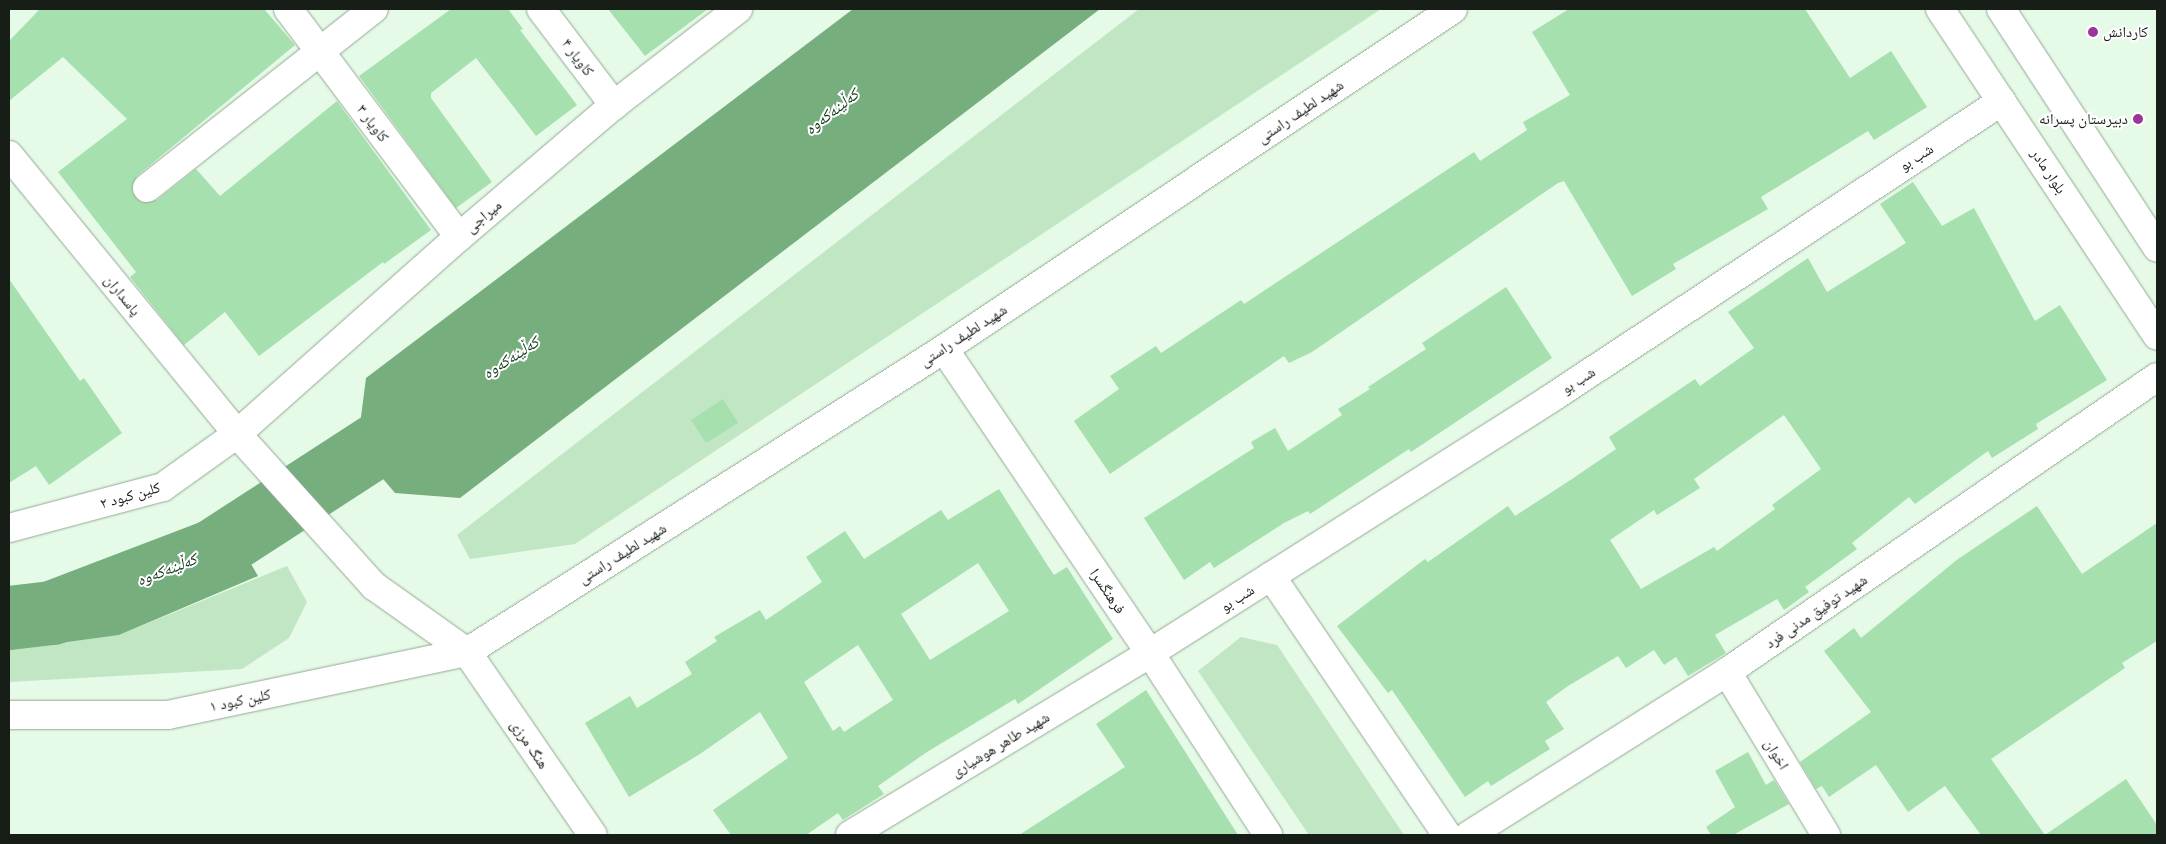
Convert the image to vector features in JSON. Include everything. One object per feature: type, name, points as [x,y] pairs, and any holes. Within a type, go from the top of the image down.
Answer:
[{"type":"street","name":"کاویار ۳","points":[[288,9],[319,54],[459,237]]},
{"type":"street","points":[[147,188],[374,9]]},
{"type":"street","name":"کاویار ۴","points":[[541,9],[614,105]]},
{"type":"street","name":"میراجی","points":[[237,434],[459,237],[614,105],[738,9]]},
{"type":"street","name":"شهید لطیف راستی","points":[[467,652],[944,349],[1453,9]]},
{"type":"street","name":"بلوار مادر","points":[[1940,9],[2157,335]]},
{"type":"street","points":[[2001,9],[2157,247]]},
{"type":"street","name":"شب بو","points":[[1150,654],[1550,399],[2002,101]]},
{"type":"street","name":"پاسداران","points":[[9,155],[237,434],[374,586],[467,652]]},
{"type":"street","name":"فرهنگسرا","points":[[944,349],[1150,654],[1268,835]]},
{"type":"street","name":"شهید توفیق مدنی فرد","points":[[1469,835],[1727,672],[2157,377]]},
{"type":"street","name":"کلین کبود ۲","points":[[9,528],[163,487],[237,434]]},
{"type":"street","points":[[1271,576],[1447,835]]},
{"type":"street","name":"کلین کبود ۱","points":[[9,715],[168,715],[467,652]]},
{"type":"street","name":"هنگ مرزی","points":[[467,652],[592,835]]},
{"type":"street","name":"شهید طاهر هوشیاری","points":[[850,835],[1150,654]]},
{"type":"street","name":"اخوان","points":[[1727,672],[1826,835]]},
{"type":"shaded area","points":[[1139,9],[1381,9],[575,544],[470,559],[457,535]]},
{"type":"shaded area","points":[[287,566],[307,602],[289,638],[242,669],[9,682],[9,650],[119,635]]},
{"type":"shaded area","points":[[1241,637],[1277,645],[1404,835],[1309,835],[1198,671]]},
{"type":"water","points":[[853,9],[1100,9],[460,498],[395,493],[357,448],[366,378]]},
{"type":"water","points":[[224,518],[258,576],[119,635],[9,650],[9,594],[49,590]]},
{"type":"building","points":[[40,9],[264,9],[295,45],[137,176],[132,190],[141,202],[157,200],[196,169],[220,196],[337,101],[431,230],[384,264],[383,262],[259,356],[225,312],[184,345],[130,277],[136,272],[58,172],[127,119],[63,57],[9,101],[9,41]]},
{"type":"building","points":[[451,9],[508,9],[523,29],[520,30],[577,105],[536,136],[476,58],[431,93],[431,98],[492,182],[456,208],[359,76]]},
{"type":"building","points":[[608,9],[708,9],[645,56]]},
{"type":"building","points":[[1569,9],[1805,9],[1850,78],[1891,51],[1927,107],[1874,140],[1868,131],[1761,197],[1768,209],[1673,264],[1676,269],[1632,296],[1564,181],[1558,183],[1312,352],[1289,363],[1284,356],[1110,474],[1074,421],[1119,389],[1110,376],[1156,346],[1161,353],[1241,300],[1244,304],[1474,152],[1480,161],[1527,130],[1523,122],[1570,95],[1532,32]]},
{"type":"building","points":[[1913,182],[1942,226],[1974,208],[2035,321],[2060,305],[2107,380],[2036,424],[2038,429],[1992,458],[1988,451],[1915,504],[1909,497],[1852,543],[1857,549],[1805,587],[1809,592],[1784,610],[1777,599],[1715,635],[1726,653],[1688,676],[1676,657],[1664,665],[1654,650],[1626,668],[1618,656],[1568,686],[1546,702],[1564,729],[1545,741],[1550,749],[1491,786],[1488,781],[1465,797],[1392,690],[1388,693],[1337,626],[1425,559],[1428,562],[1508,506],[1515,516],[1572,479],[1616,449],[1609,437],[1695,379],[1700,386],[1754,348],[1728,312],[1808,258],[1827,292],[1906,243],[1880,204]],"holes":[[[1784,415],[1821,469],[1772,505],[1775,509],[1717,551],[1714,547],[1641,589],[1610,540],[1654,510],[1657,515],[1700,488],[1694,479]]]},
{"type":"building","points":[[9,279],[80,381],[84,378],[122,433],[49,485],[36,466],[9,483]]},
{"type":"building","points":[[1506,287],[1552,358],[1411,452],[1409,449],[1310,514],[1308,511],[1284,523],[1214,568],[1210,562],[1184,580],[1144,518],[1254,448],[1251,442],[1275,428],[1288,451],[1342,415],[1338,409],[1370,389],[1368,387],[1426,349],[1422,343]]},
{"type":"building","points":[[723,399],[738,423],[706,443],[691,420]]},
{"type":"building","points":[[999,489],[1054,575],[1067,567],[1113,639],[1018,704],[1015,699],[927,752],[878,786],[884,794],[843,820],[838,813],[806,835],[731,835],[713,810],[788,758],[760,712],[700,754],[629,797],[585,723],[630,696],[637,708],[692,674],[685,662],[717,641],[714,637],[760,610],[766,620],[822,582],[806,557],[845,531],[864,559],[941,510],[948,520]],"holes":[[[978,563],[1009,611],[930,660],[901,614]],[[858,645],[893,700],[844,732],[840,726],[833,731],[804,682]]]},
{"type":"building","points":[[2037,506],[2082,574],[2157,523],[2157,641],[2122,663],[2125,668],[1991,759],[2045,835],[1981,835],[1945,786],[1908,812],[1876,765],[1829,797],[1822,786],[1816,789],[1800,762],[1871,712],[1824,651],[1854,628],[1861,638],[1958,559]]},
{"type":"building","points":[[1146,690],[1238,835],[1019,835],[1125,767],[1096,724]]},
{"type":"building","points":[[1748,752],[1766,785],[1774,780],[1789,804],[1733,835],[1711,835],[1706,827],[1735,807],[1715,771]]},
{"type":"building","points":[[2126,779],[2157,825],[2157,835],[2045,835]]},
{"type":"waterway","name":"کەڵینەکەوە","points":[[9,618],[52,613],[212,552],[436,407]]},
{"type":"place","name":"کاردانش","points":[[2093,32]]},
{"type":"place","name":"دبیرستان پسرانه","points":[[2138,119]]}]
